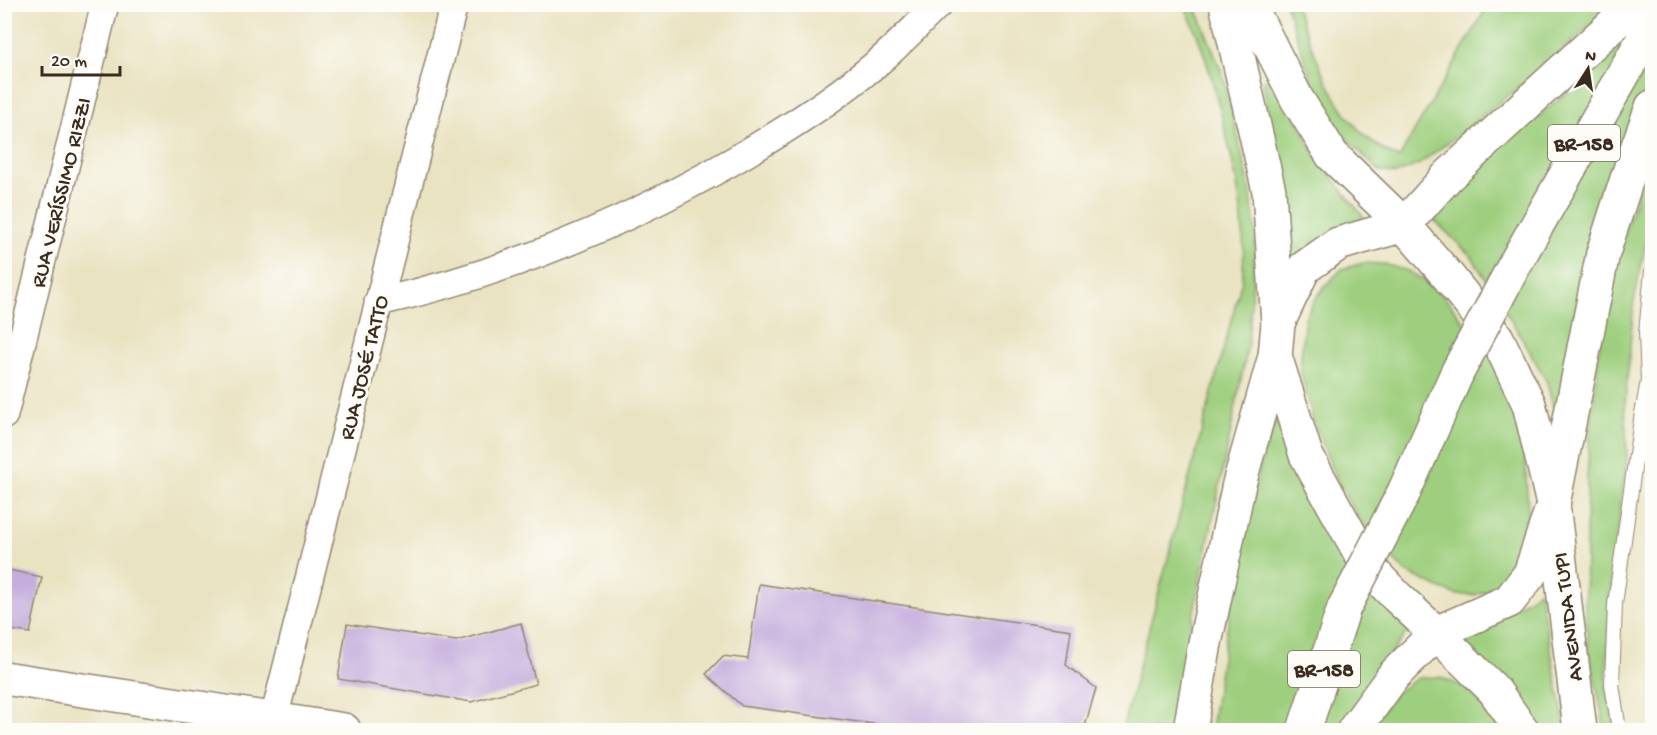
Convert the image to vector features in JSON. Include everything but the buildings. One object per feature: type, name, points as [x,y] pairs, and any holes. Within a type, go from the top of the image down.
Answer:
[{"type":"main road","points":[[1191,730],[1205,643],[1239,484],[1275,356],[1278,323],[1269,191],[1226,4]]},
{"type":"main road","points":[[1249,4],[1297,99],[1332,154],[1404,225],[1497,338],[1529,404],[1553,504]]},
{"type":"main road","points":[[1278,323],[1304,268],[1338,244],[1404,225],[1448,176],[1635,4]]},
{"type":"main road","name":"BR-158","points":[[1304,730],[1344,608],[1404,492],[1457,373],[1516,262],[1653,24]]},
{"type":"main road","points":[[1354,730],[1394,675],[1436,633],[1509,601],[1530,574],[1553,504],[1603,253],[1635,154],[1653,107]]},
{"type":"main road","points":[[1275,356],[1306,455],[1368,567],[1494,690],[1522,730]]},
{"type":"main road","name":"AVENIDA TUPI","points":[[1553,504],[1580,730]]},
{"type":"main road","points":[[4,678],[272,725],[344,730]]},
{"type":"street","name":"RUA VERÍSSIMO RIZZI","points":[[4,415],[105,4]]},
{"type":"street","name":"RUA JOSÉ TATTO","points":[[272,725],[454,4]]},
{"type":"street","points":[[378,302],[435,289],[526,260],[622,219],[693,184],[826,103],[877,64],[939,4]]},
{"type":"lane","points":[[1619,730],[1612,684],[1615,604],[1627,511],[1650,377],[1646,333],[1653,271]]},
{"type":"green space","points":[[1184,5],[1195,5],[1224,78],[1250,188],[1256,234],[1248,345],[1170,730],[1122,730],[1242,280],[1242,220],[1232,161],[1206,62]]},
{"type":"green space","points":[[1286,5],[1295,5],[1322,71],[1345,113],[1360,131],[1378,146],[1399,158],[1483,14],[1484,5],[1614,5],[1539,71],[1461,133],[1419,164],[1396,174],[1379,171],[1343,135],[1319,102]]},
{"type":"green space","points":[[1616,44],[1649,81],[1608,197],[1557,423],[1547,382],[1522,338],[1472,257],[1433,219],[1443,195],[1592,72]]},
{"type":"green space","points":[[1274,76],[1316,156],[1364,218],[1339,227],[1292,261],[1263,81]]},
{"type":"green space","points":[[1652,147],[1652,225],[1645,246],[1634,301],[1625,403],[1627,456],[1611,584],[1606,685],[1616,730],[1605,730],[1589,650],[1585,609],[1590,433],[1605,295]]},
{"type":"green space","points":[[1363,263],[1384,264],[1408,271],[1427,282],[1447,300],[1496,364],[1524,436],[1528,511],[1523,546],[1513,570],[1490,590],[1475,595],[1457,595],[1406,572],[1370,534],[1347,499],[1333,471],[1313,419],[1300,369],[1305,318],[1315,299],[1342,269]]},
{"type":"green space","points":[[1276,420],[1294,476],[1316,518],[1408,631],[1376,674],[1348,730],[1211,730],[1247,522],[1259,470]]},
{"type":"green space","points":[[1539,590],[1566,730],[1538,730],[1525,711],[1462,639],[1533,596]]},
{"type":"green space","points":[[1440,677],[1470,690],[1500,730],[1368,730],[1397,692],[1418,678]]}]
